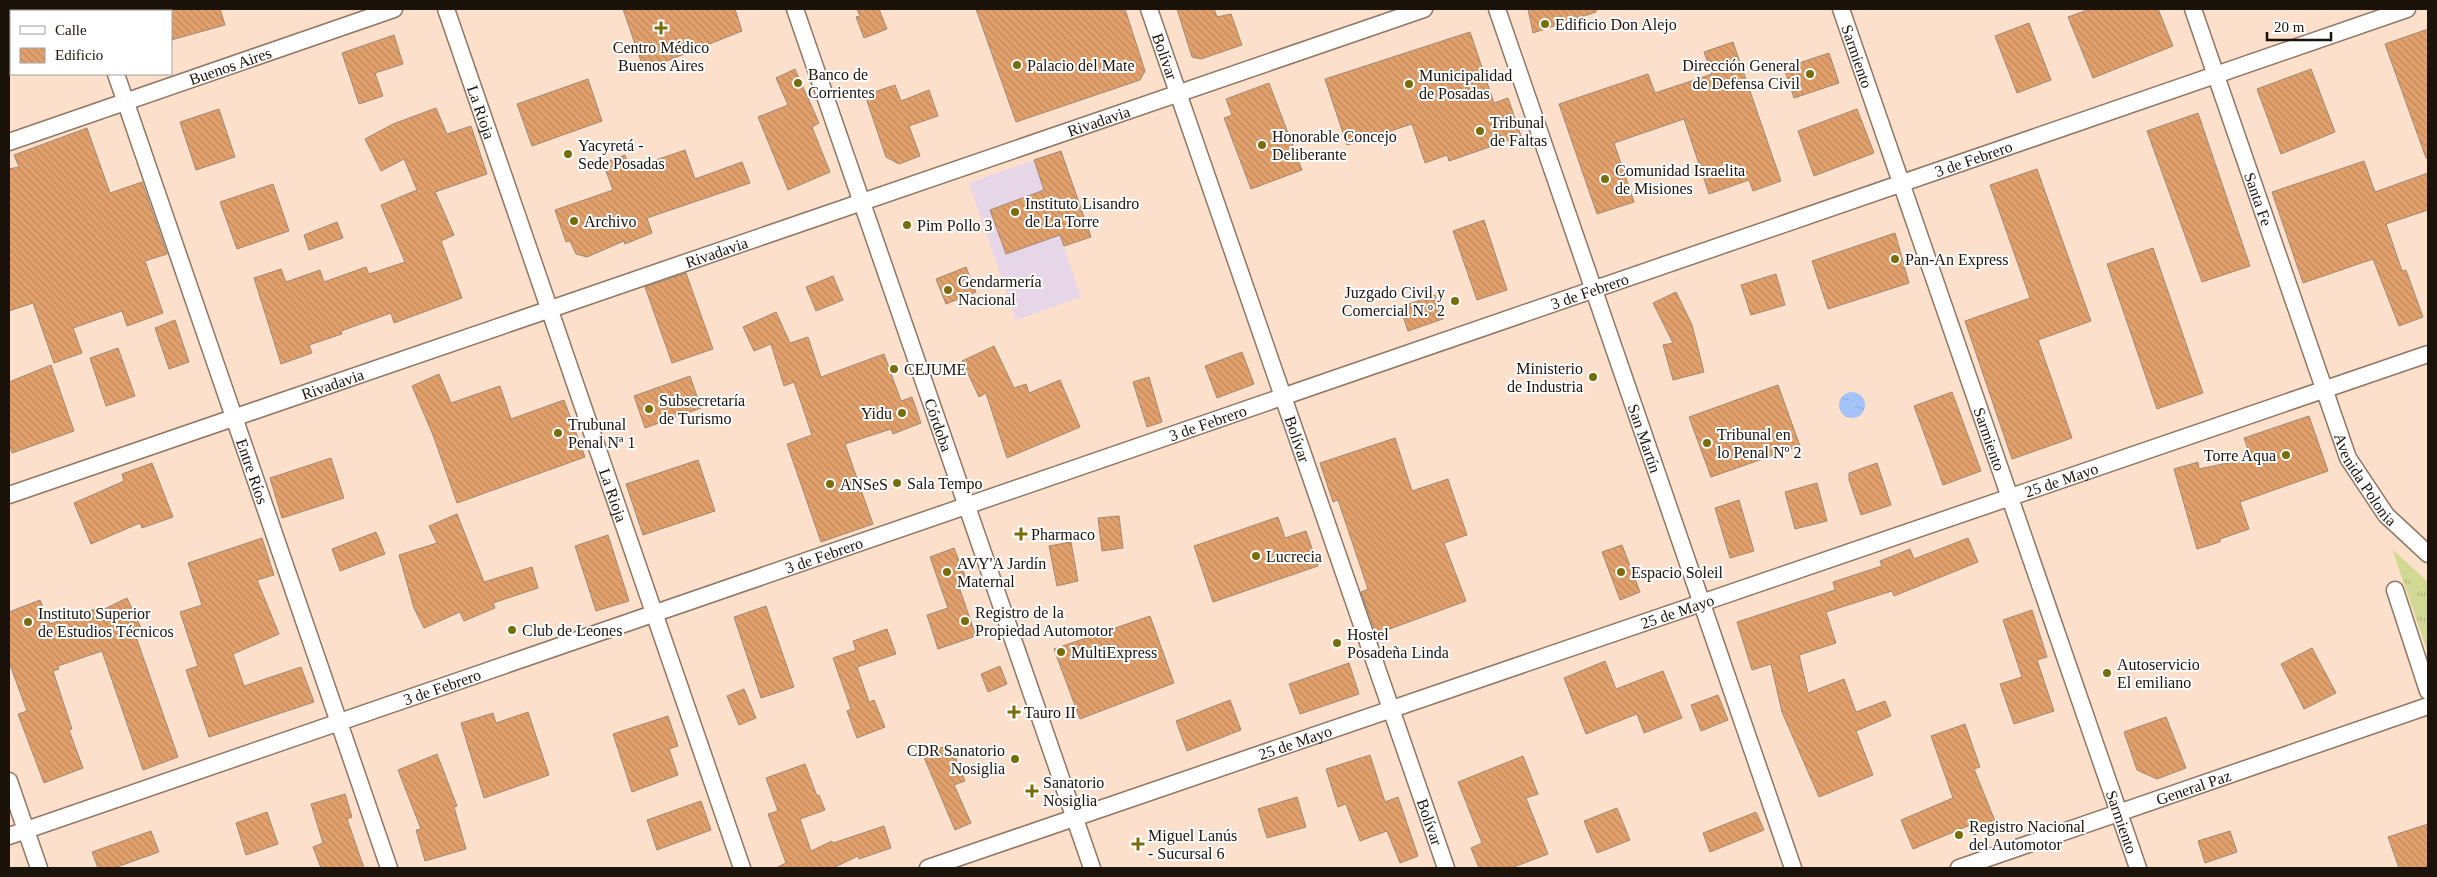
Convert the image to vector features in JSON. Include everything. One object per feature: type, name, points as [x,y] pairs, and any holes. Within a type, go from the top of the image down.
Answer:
[{"type":"street","name":"Buenos Aires","points":[[9,142],[394,9]]},
{"type":"street","name":"La Rioja","points":[[446,9],[742,868]]},
{"type":"street","name":"Córdoba","points":[[795,9],[1092,868]]},
{"type":"street","name":"Bolívar","points":[[1149,9],[1446,868]]},
{"type":"street","name":"Rivadavia","points":[[9,495],[1424,9]]},
{"type":"street","name":"San Martín","points":[[1497,9],[1793,868]]},
{"type":"street","name":"Sarmiento","points":[[1841,9],[2138,868]]},
{"type":"street","name":"Santa Fe","points":[[2193,9],[2325,390]]},
{"type":"street","name":"3 de Febrero","points":[[9,836],[2407,9]]},
{"type":"street","name":"Entre Ríos","points":[[116,75],[389,868]]},
{"type":"street","name":"25 de Mayo","points":[[928,868],[2428,354]]},
{"type":"street","name":"Avenida Polonia","points":[[2325,390],[2348,458],[2386,515],[2428,554]]},
{"type":"street","points":[[2395,590],[2428,691]]},
{"type":"street","name":"General Paz","points":[[1959,868],[2428,706]]},
{"type":"street","points":[[9,781],[39,868]]},
{"type":"shaded area","points":[[1034,160],[1081,297],[1016,320],[969,183]]},
{"type":"green space","points":[[2392,549],[2428,582],[2428,653]]},
{"type":"water","points":[[1852,392],[1861,396],[1865,405],[1861,414],[1852,418],[1843,414],[1839,405],[1843,396]]},
{"type":"building","points":[[220,9],[225,25],[172,40],[171,10]]},
{"type":"building","name":"Centro Médico Buenos Aires","points":[[623,9],[735,9],[742,31],[644,70]]},
{"type":"building","points":[[857,9],[879,9],[887,29],[864,38],[856,17],[860,16]]},
{"type":"building","points":[[976,9],[1125,9],[1145,71],[1140,80],[1016,122]]},
{"type":"building","points":[[1177,9],[1214,9],[1217,17],[1231,14],[1242,45],[1201,59],[1192,57]]},
{"type":"building","name":"Edificio Don Alejo","points":[[1528,9],[1596,9],[1596,12],[1533,33]]},
{"type":"building","points":[[2090,9],[2158,9],[2173,46],[2093,78],[2068,17]]},
{"type":"building","points":[[2029,23],[2051,80],[2017,93],[1995,36]]},
{"type":"building","points":[[2428,29],[2428,158],[2426,158],[2385,44]]},
{"type":"building","name":"Municipalidad de Posadas","points":[[1470,32],[1494,103],[1508,98],[1521,136],[1449,161],[1447,155],[1425,163],[1412,124],[1347,145],[1325,79]]},
{"type":"building","points":[[394,35],[403,64],[375,73],[383,96],[359,104],[342,53]]},
{"type":"building","points":[[1733,42],[1781,181],[1753,191],[1749,180],[1709,194],[1684,119],[1614,143],[1634,202],[1597,214],[1559,104],[1648,74],[1655,93],[1712,74],[1704,52]]},
{"type":"building","points":[[1829,53],[1839,83],[1794,98],[1784,68]]},
{"type":"building","points":[[795,69],[819,123],[812,127],[830,172],[788,190],[758,117],[788,105],[776,78]]},
{"type":"building","points":[[2311,69],[2335,132],[2281,154],[2257,89]]},
{"type":"building","points":[[588,79],[602,121],[532,146],[517,104]]},
{"type":"building","points":[[1269,83],[1302,170],[1251,189],[1224,118],[1232,115],[1226,99]]},
{"type":"building","points":[[895,85],[901,101],[929,90],[938,116],[909,126],[920,156],[899,164],[886,157],[865,95]]},
{"type":"building","points":[[436,108],[447,134],[471,126],[487,174],[435,192],[454,235],[441,241],[462,298],[394,323],[391,313],[341,331],[342,334],[309,345],[312,353],[281,364],[254,278],[281,269],[286,282],[320,270],[324,282],[366,267],[369,274],[405,262],[381,205],[417,190],[404,159],[381,171],[365,139],[393,124]]},
{"type":"building","points":[[219,109],[235,157],[196,170],[180,122]]},
{"type":"building","points":[[1857,109],[1874,153],[1814,176],[1798,131]]},
{"type":"building","points":[[2198,113],[2250,266],[2202,282],[2147,131]]},
{"type":"building","points":[[87,128],[110,193],[142,182],[167,254],[145,261],[163,313],[127,326],[122,311],[73,328],[82,353],[54,363],[33,303],[9,311],[9,169],[19,167],[14,155]]},
{"type":"building","points":[[685,150],[695,179],[742,162],[750,183],[647,218],[652,233],[625,244],[624,241],[587,257],[576,254],[570,241],[566,242],[555,210],[613,190],[603,163],[625,155],[630,169]]},
{"type":"building","points":[[1061,151],[1091,237],[1064,246],[1060,235],[1006,254],[990,210],[1044,190],[1034,160]]},
{"type":"building","points":[[2364,161],[2375,192],[2428,173],[2428,210],[2386,224],[2402,271],[2406,270],[2423,317],[2399,326],[2373,259],[2303,283],[2272,192]]},
{"type":"building","points":[[2037,169],[2091,321],[2038,340],[2072,438],[2012,459],[1965,321],[2030,298],[1990,185]]},
{"type":"building","points":[[273,184],[289,231],[237,249],[220,202]]},
{"type":"building","points":[[1484,220],[1507,290],[1477,300],[1453,231]]},
{"type":"building","points":[[337,222],[343,238],[309,250],[304,235]]},
{"type":"building","points":[[1895,233],[1909,283],[1828,309],[1812,261]]},
{"type":"building","points":[[2153,248],[2203,393],[2157,409],[2107,264]]},
{"type":"building","points":[[966,267],[976,292],[946,304],[936,279]]},
{"type":"building","points":[[686,273],[713,349],[672,363],[645,287]]},
{"type":"building","points":[[1776,274],[1785,305],[1751,315],[1741,285]]},
{"type":"building","points":[[833,276],[843,300],[816,311],[806,287]]},
{"type":"building","points":[[1676,292],[1692,325],[1704,372],[1673,380],[1663,345],[1673,343],[1653,303]]},
{"type":"building","points":[[1435,295],[1443,319],[1408,331],[1400,307]]},
{"type":"building","points":[[776,312],[790,343],[808,337],[821,377],[884,354],[901,401],[912,397],[921,423],[893,434],[891,429],[845,444],[873,524],[821,542],[787,444],[812,435],[794,382],[784,386],[771,344],[754,351],[743,327]]},
{"type":"building","points":[[175,320],[189,362],[169,369],[155,328]]},
{"type":"building","points":[[994,346],[1014,388],[1026,384],[1029,393],[1060,380],[1080,427],[1007,458],[986,393],[979,397],[962,361]]},
{"type":"building","points":[[118,348],[135,396],[106,406],[90,358]]},
{"type":"building","points":[[1242,352],[1254,384],[1217,398],[1205,366]]},
{"type":"building","points":[[51,365],[74,431],[12,453],[9,444],[9,382]]},
{"type":"building","points":[[439,374],[451,403],[500,386],[511,419],[564,400],[585,457],[457,503],[433,435],[412,386]]},
{"type":"building","points":[[690,376],[701,408],[645,428],[634,396]]},
{"type":"building","points":[[1149,377],[1162,422],[1147,427],[1133,382]]},
{"type":"building","points":[[1778,385],[1800,446],[1711,477],[1689,417]]},
{"type":"building","points":[[1952,392],[1981,471],[1943,485],[1914,406]]},
{"type":"building","points":[[2309,416],[2328,471],[2240,502],[2249,529],[2220,539],[2220,542],[2197,549],[2174,469],[2198,462],[2199,469],[2251,458],[2244,438]]},
{"type":"building","points":[[1395,438],[1412,491],[1448,479],[1467,535],[1444,543],[1466,601],[1376,634],[1361,592],[1368,589],[1338,500],[1333,502],[1320,463]]},
{"type":"building","points":[[331,458],[344,498],[282,518],[270,478]]},
{"type":"building","points":[[698,460],[715,511],[643,535],[626,484]]},
{"type":"building","points":[[152,463],[173,517],[142,528],[140,523],[91,544],[74,503],[124,481],[122,474]]},
{"type":"building","points":[[1877,463],[1891,505],[1861,515],[1849,480],[1849,473]]},
{"type":"building","points":[[1817,483],[1827,521],[1795,529],[1785,492]]},
{"type":"building","points":[[1739,500],[1754,551],[1730,558],[1715,508]]},
{"type":"building","points":[[457,514],[484,582],[532,567],[538,588],[493,603],[495,608],[464,621],[460,612],[424,628],[414,608],[399,555],[437,543],[429,526]]},
{"type":"building","points":[[1119,516],[1123,548],[1102,551],[1098,518]]},
{"type":"building","name":"Lucrecia","points":[[1278,517],[1285,538],[1306,531],[1318,566],[1213,602],[1194,546]]},
{"type":"building","points":[[376,532],[385,554],[340,571],[332,549]]},
{"type":"building","points":[[608,535],[629,601],[596,611],[575,546]]},
{"type":"building","points":[[262,538],[274,575],[257,580],[279,634],[233,654],[244,686],[301,667],[314,702],[209,737],[186,670],[198,666],[180,612],[202,605],[188,563]]},
{"type":"building","points":[[1968,538],[1978,562],[1894,596],[1892,591],[1826,612],[1836,643],[1799,655],[1808,693],[1844,679],[1856,712],[1885,701],[1891,716],[1856,731],[1873,775],[1819,797],[1782,712],[1771,664],[1752,670],[1737,622],[1835,590],[1833,582],[1882,566],[1880,561],[1910,549],[1914,559]]},
{"type":"building","points":[[1071,542],[1078,581],[1057,586],[1049,546]]},
{"type":"building","name":"Espacio Soleil","points":[[1622,545],[1640,592],[1620,600],[1602,552]]},
{"type":"building","points":[[954,548],[967,581],[958,584],[976,636],[938,649],[927,615],[948,608],[930,557]]},
{"type":"building","points":[[127,598],[141,628],[134,631],[178,757],[143,770],[102,651],[58,666],[59,669],[53,671],[72,729],[69,730],[83,768],[44,783],[18,714],[27,711],[9,662],[9,612],[40,600],[50,624],[95,609],[96,613]]},
{"type":"building","points":[[766,606],[794,687],[761,698],[734,617]]},
{"type":"building","points":[[2032,610],[2047,657],[2037,660],[2054,711],[2014,724],[2000,684],[2022,677],[2003,620]]},
{"type":"building","points":[[1150,616],[1174,683],[1080,719],[1054,649]]},
{"type":"building","points":[[887,629],[896,654],[857,667],[869,702],[874,700],[885,727],[857,738],[847,711],[851,709],[833,658],[856,650],[853,641]]},
{"type":"building","points":[[2312,648],[2336,693],[2304,709],[2281,664]]},
{"type":"building","points":[[1605,661],[1616,689],[1663,671],[1682,718],[1644,733],[1637,714],[1586,734],[1564,678]]},
{"type":"building","points":[[1349,663],[1359,694],[1300,714],[1289,684]]},
{"type":"building","points":[[1000,666],[1007,684],[988,692],[981,674]]},
{"type":"building","points":[[744,689],[756,718],[739,725],[727,696]]},
{"type":"building","points":[[1718,695],[1728,720],[1701,731],[1691,705]]},
{"type":"building","points":[[1230,700],[1241,730],[1187,751],[1176,721]]},
{"type":"building","points":[[528,712],[549,775],[484,798],[461,723],[493,713],[496,723]]},
{"type":"building","points":[[668,716],[678,746],[669,749],[678,775],[632,792],[613,734]]},
{"type":"building","points":[[2166,717],[2186,768],[2157,779],[2137,770],[2124,732]]},
{"type":"building","points":[[1965,724],[1980,767],[1974,769],[1997,826],[1974,835],[1970,825],[1913,849],[1901,820],[1953,798],[1931,736]]},
{"type":"building","points":[[950,744],[965,781],[954,785],[971,823],[955,830],[923,755]]},
{"type":"building","points":[[437,754],[457,806],[454,807],[466,849],[425,861],[416,830],[421,829],[398,770]]},
{"type":"building","points":[[1370,755],[1385,802],[1398,797],[1418,856],[1400,863],[1387,831],[1360,841],[1346,804],[1338,807],[1326,769]]},
{"type":"building","points":[[1523,756],[1538,794],[1526,798],[1548,854],[1511,868],[1479,868],[1471,848],[1482,843],[1458,782]]},
{"type":"building","points":[[805,764],[817,796],[819,795],[825,810],[800,819],[811,851],[832,841],[833,843],[884,826],[891,848],[859,859],[858,856],[833,868],[776,868],[786,863],[768,814],[778,811],[766,778]]},
{"type":"building","points":[[345,794],[352,817],[347,819],[364,868],[321,868],[313,847],[323,843],[311,804]]},
{"type":"building","points":[[1297,797],[1306,827],[1267,838],[1258,809]]},
{"type":"building","points":[[701,801],[711,830],[657,850],[647,820]]},
{"type":"building","points":[[1617,808],[1630,840],[1597,853],[1584,821]]},
{"type":"building","points":[[267,812],[278,844],[246,855],[236,823]]},
{"type":"building","points":[[1756,812],[1764,830],[1710,852],[1703,833]]},
{"type":"building","points":[[2428,824],[2428,868],[2399,868],[2388,837]]},
{"type":"building","points":[[151,831],[159,852],[114,868],[98,868],[92,852]]},
{"type":"building","points":[[2230,831],[2237,852],[2205,863],[2198,841]]},
{"type":"place","name":"Edificio Don Alejo","points":[[1545,24]]},
{"type":"place","name":"Centro Médico Buenos Aires","points":[[661,28]]},
{"type":"place","name":"Palacio del Mate","points":[[1017,65]]},
{"type":"place","name":"Dirección General de Defensa Civil","points":[[1810,74]]},
{"type":"place","name":"Banco de Corrientes","points":[[798,83]]},
{"type":"place","name":"Municipalidad de Posadas","points":[[1409,84]]},
{"type":"place","name":"Tribunal de Faltas","points":[[1480,131]]},
{"type":"place","name":"Honorable Concejo Deliberante","points":[[1262,145]]},
{"type":"place","name":"Yacyretá - Sede Posadas","points":[[568,154]]},
{"type":"place","name":"Comunidad Israelita de Misiones","points":[[1605,179]]},
{"type":"place","name":"Instituto Lisandro de La Torre","points":[[1015,212]]},
{"type":"place","name":"Archivo","points":[[574,221]]},
{"type":"place","name":"Pim Pollo 3","points":[[907,225]]},
{"type":"place","name":"Pan-An Express","points":[[1895,259]]},
{"type":"place","name":"Gendarmería Nacional","points":[[948,290]]},
{"type":"place","name":"Juzgado Civil y Comercial N.º 2","points":[[1455,301]]},
{"type":"place","name":"CEJUME","points":[[894,369]]},
{"type":"place","name":"Ministerio de Industria","points":[[1593,377]]},
{"type":"place","name":"Subsecretaría de Turismo","points":[[649,409]]},
{"type":"place","name":"Yidu","points":[[902,413]]},
{"type":"place","name":"Trubunal Penal Nª 1","points":[[558,433]]},
{"type":"place","name":"Tribunal en lo Penal Nº 2","points":[[1707,443]]},
{"type":"place","name":"Torre Aqua","points":[[2286,455]]},
{"type":"place","name":"Sala Tempo","points":[[897,483]]},
{"type":"place","name":"ANSeS","points":[[830,484]]},
{"type":"place","name":"Pharmaco","points":[[1021,534]]},
{"type":"place","name":"Lucrecia","points":[[1256,556]]},
{"type":"place","name":"AVY'A Jardín Maternal","points":[[947,572]]},
{"type":"place","name":"Espacio Soleil","points":[[1621,572]]},
{"type":"place","name":"Registro de la Propiedad Automotor","points":[[965,621]]},
{"type":"place","name":"Instituto Superior de Estudios Técnicos","points":[[28,622]]},
{"type":"place","name":"Club de Leones","points":[[512,630]]},
{"type":"place","name":"Hostel Posadeña Linda","points":[[1337,643]]},
{"type":"place","name":"MultiExpress","points":[[1061,652]]},
{"type":"place","name":"Autoservicio El emiliano","points":[[2107,673]]},
{"type":"place","name":"Tauro II","points":[[1014,712]]},
{"type":"place","name":"CDR Sanatorio Nosiglia","points":[[1015,759]]},
{"type":"place","name":"Sanatorio Nosiglia","points":[[1032,791]]},
{"type":"place","name":"Registro Nacional del Automotor","points":[[1959,835]]},
{"type":"place","name":"Miguel Lanús - Sucursal 6","points":[[1138,844]]}]
